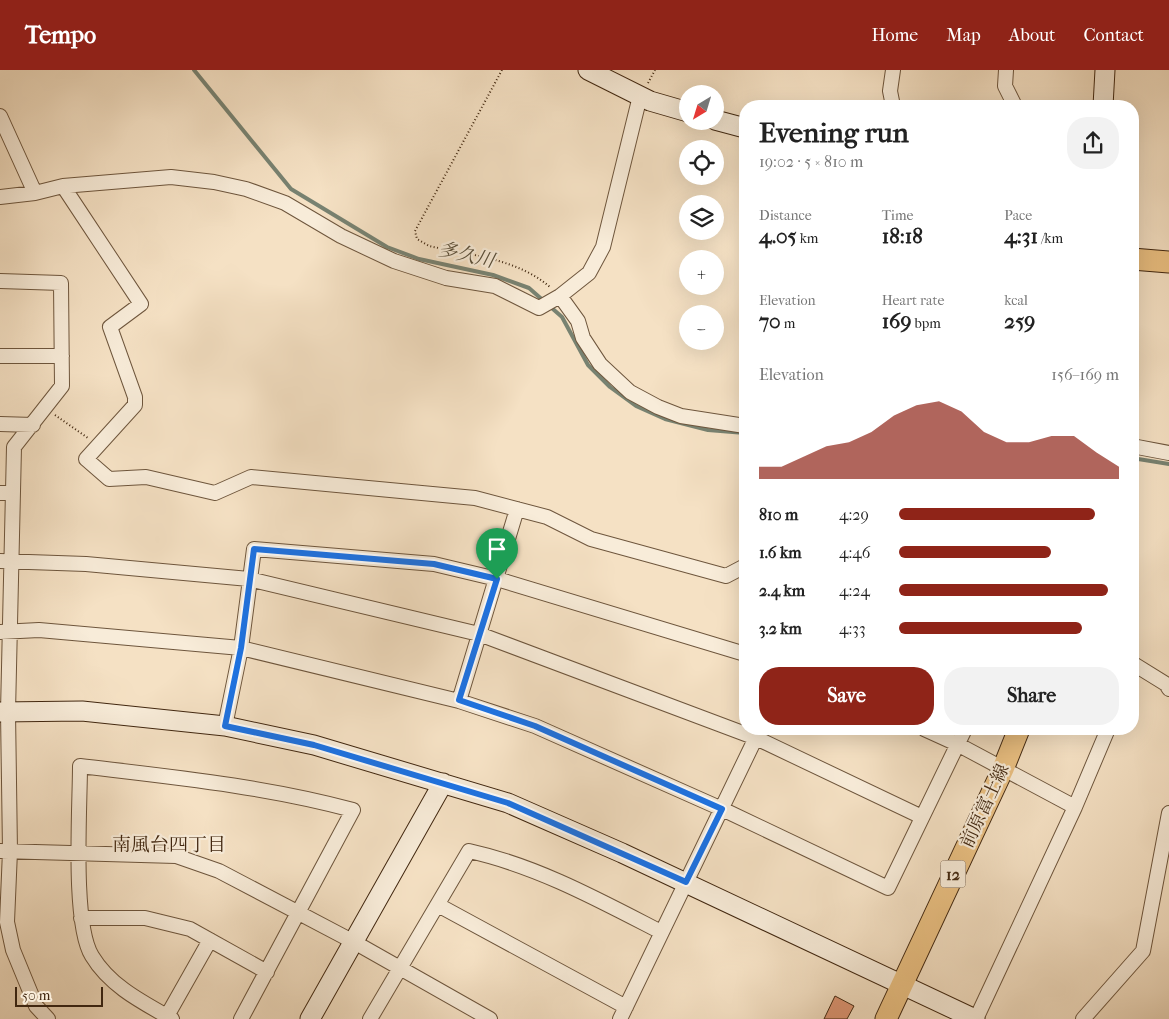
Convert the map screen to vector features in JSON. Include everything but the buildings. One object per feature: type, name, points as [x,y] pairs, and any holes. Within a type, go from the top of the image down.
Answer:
[{"type":"main road","points":[[1139,260],[1169,262]]},
{"type":"main road","name":"前原富士線","points":[[886,1019],[1003,769],[1017,735]]},
{"type":"street","points":[[588,70],[640,96],[679,109]]},
{"type":"street","points":[[892,100],[890,91],[894,70]]},
{"type":"street","points":[[1006,70],[1005,86],[1012,100]]},
{"type":"street","points":[[1103,100],[1105,70]]},
{"type":"street","points":[[0,197],[35,193],[63,186],[171,177],[214,182],[285,203],[341,236],[394,261],[446,278],[495,286],[539,308],[556,299],[589,273],[603,247],[640,96]]},
{"type":"street","points":[[0,116],[35,193]]},
{"type":"street","points":[[724,122],[739,126]]},
{"type":"street","points":[[63,186],[141,304],[110,327],[135,397],[135,405],[86,459],[109,479],[146,477],[215,493],[251,477],[475,498],[547,516],[591,539],[726,576],[739,569]]},
{"type":"street","points":[[0,281],[61,283],[62,386],[14,447],[6,493],[4,712],[7,922],[13,950],[36,1006],[46,1018]]},
{"type":"street","points":[[556,299],[578,321],[583,338],[600,364],[630,392],[658,407],[681,416],[720,424],[739,426]]},
{"type":"street","points":[[0,356],[62,356]]},
{"type":"street","points":[[0,424],[32,424]]},
{"type":"street","points":[[1139,447],[1169,453]]},
{"type":"street","points":[[459,700],[518,509]]},
{"type":"street","points":[[225,726],[241,648],[254,549],[434,564],[497,579],[739,652]]},
{"type":"street","points":[[6,561],[86,564],[249,579],[479,634],[739,727]]},
{"type":"street","points":[[5,631],[39,630],[241,648],[459,700],[535,726],[722,809],[888,888],[962,735]]},
{"type":"street","points":[[1139,669],[1166,684],[1169,689]]},
{"type":"street","points":[[4,712],[82,711],[225,726],[314,745],[508,803],[686,882],[976,1019],[1075,807],[1105,735]]},
{"type":"street","points":[[438,905],[623,1013],[758,735]]},
{"type":"street","points":[[760,735],[922,817]]},
{"type":"street","points":[[938,735],[1075,807]]},
{"type":"street","points":[[210,940],[169,1018],[123,991],[91,955],[81,918],[80,766],[234,785],[315,800],[353,810],[241,1019]]},
{"type":"street","points":[[310,1019],[443,783]]},
{"type":"street","points":[[1083,1019],[1143,951],[1169,813]]},
{"type":"street","points":[[5,851],[176,856],[219,871],[298,915],[354,942],[400,970],[490,1019]]},
{"type":"street","points":[[370,1019],[469,851],[514,863],[579,890],[661,932]]},
{"type":"street","points":[[81,918],[145,918],[190,928],[267,972]]},
{"type":"path","points":[[502,70],[414,231],[417,239],[429,246],[512,265],[538,276],[556,299]]},
{"type":"path","points":[[46,408],[98,445]]},
{"type":"waterway","name":"多久川","points":[[194,70],[291,189],[387,247],[419,259],[493,275],[529,288],[562,317],[588,365],[610,387],[636,406],[665,419],[708,430],[739,433]]},
{"type":"waterway","name":"多久川","points":[[1139,459],[1169,464]]},
{"type":"district","name":"南風台四丁目","points":[[169,845]]},
{"type":"route","points":[[254,549],[434,564],[497,579],[459,700],[535,726],[722,809],[686,882],[508,803],[314,745],[225,726],[241,648],[254,549]]}]
